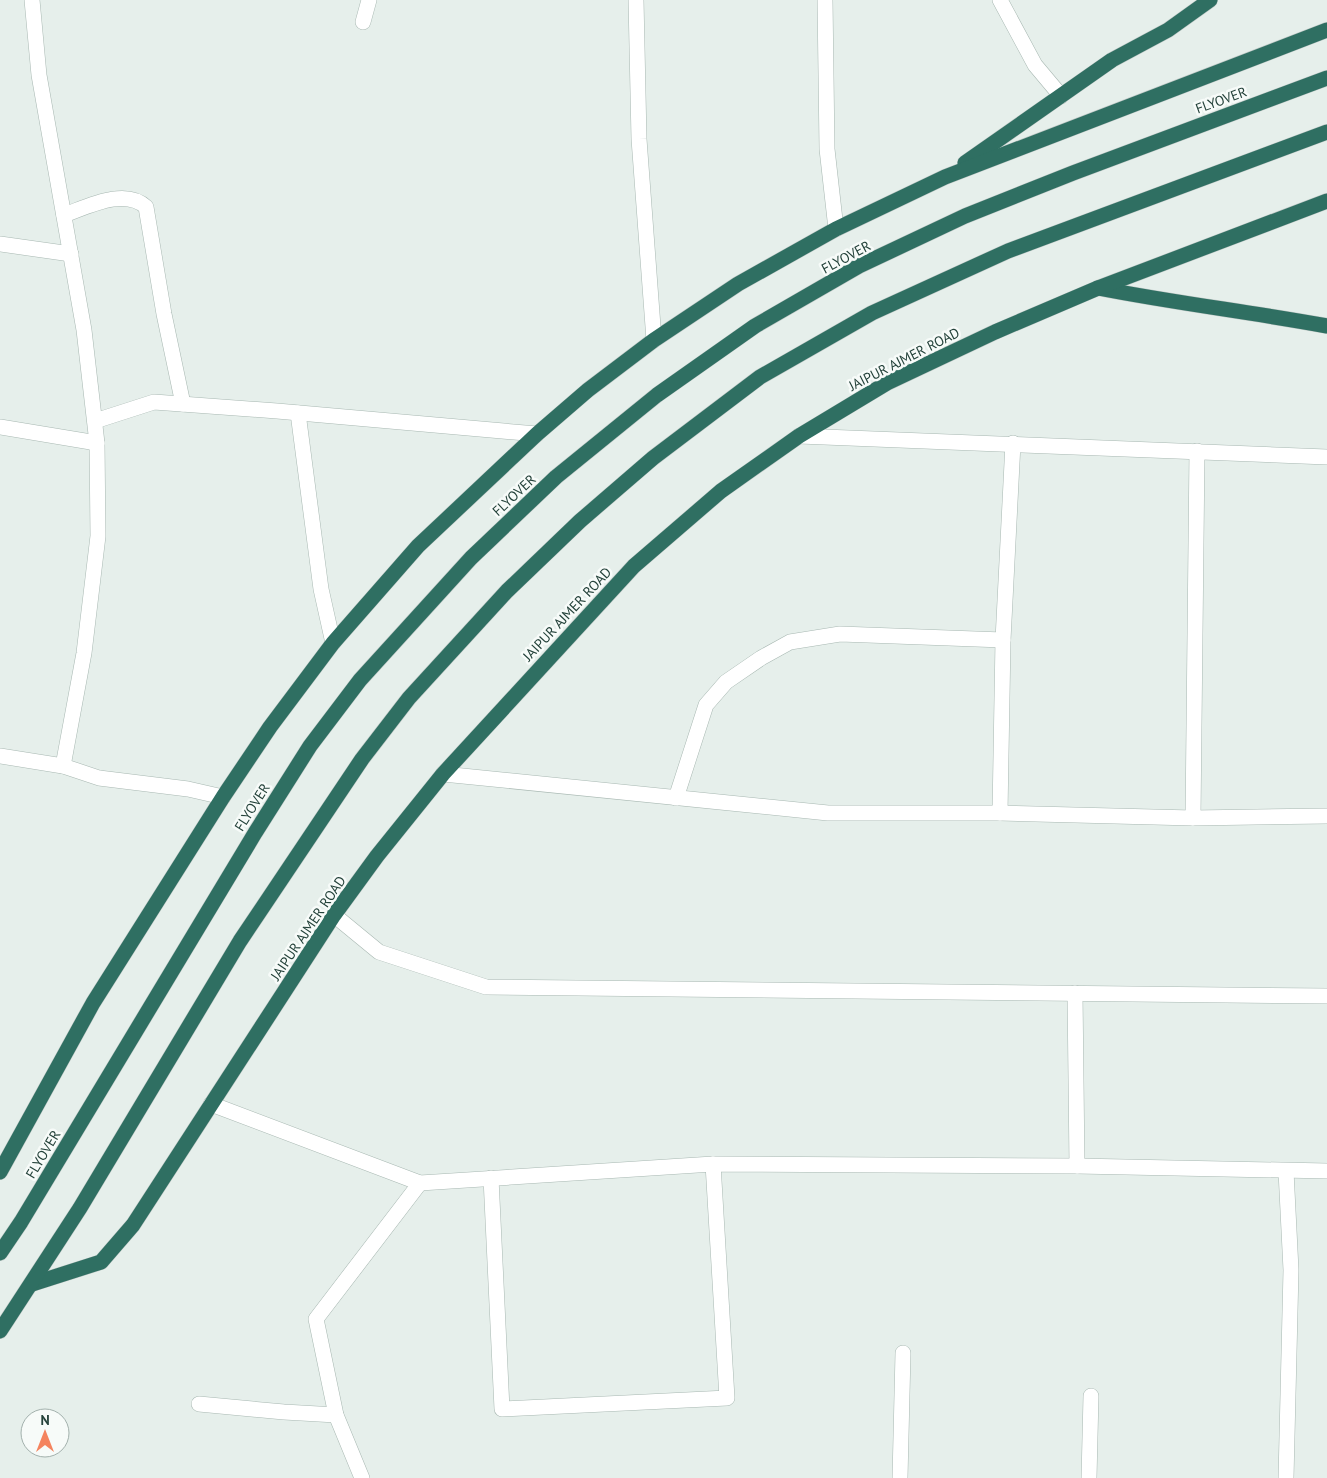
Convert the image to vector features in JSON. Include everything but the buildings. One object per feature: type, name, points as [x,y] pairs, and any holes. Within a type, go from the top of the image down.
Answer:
[{"type":"highway","points":[[945,177],[1112,60],[1168,30],[1210,0]]},
{"type":"highway","points":[[0,1172],[93,1003],[223,796],[270,727],[333,643],[418,546],[537,434],[588,390],[654,340],[738,284],[836,229],[945,177],[1327,30]]},
{"type":"highway","name":"FLYOVER","points":[[0,1253],[21,1222],[310,746],[360,680],[465,565],[556,478],[657,396],[755,326],[860,266],[974,212],[1327,78]]},
{"type":"highway","points":[[0,1331],[80,1208],[240,941],[362,759],[409,698],[507,591],[580,521],[653,458],[760,377],[872,313],[1008,251],[1327,132]]},
{"type":"highway","name":"JAIPUR AJMER ROAD","points":[[32,1284],[101,1262],[133,1225],[334,914],[377,856],[443,774],[634,566],[721,491],[799,436],[888,383],[994,332],[1098,288],[1327,201]]},
{"type":"highway","points":[[1098,288],[1146,298],[1228,309],[1327,326]]},
{"type":"street","points":[[32,0],[39,76],[84,330],[97,443],[98,536],[84,653],[63,766]]},
{"type":"street","points":[[364,22],[369,0]]},
{"type":"street","points":[[636,0],[640,140],[654,340]]},
{"type":"street","points":[[825,0],[827,149],[836,229]]},
{"type":"street","points":[[1000,0],[1035,64],[1061,96]]},
{"type":"street","points":[[64,215],[101,202],[126,197],[139,200],[146,207],[164,314],[183,404]]},
{"type":"street","points":[[0,244],[71,254]]},
{"type":"street","points":[[95,421],[154,402],[298,412],[537,434]]},
{"type":"street","points":[[298,412],[321,589],[333,643]]},
{"type":"street","points":[[0,427],[97,443]]},
{"type":"street","points":[[799,436],[1013,443],[1327,457]]},
{"type":"street","points":[[1000,813],[1003,640],[1013,443]]},
{"type":"street","points":[[1193,818],[1197,451]]},
{"type":"street","points":[[676,798],[706,704],[726,682],[761,658],[790,642],[840,634],[1003,640]]},
{"type":"street","points":[[0,756],[63,766],[99,778],[188,789],[223,796]]},
{"type":"street","points":[[443,774],[828,813],[1000,813],[1193,818],[1327,816]]},
{"type":"street","points":[[334,914],[379,952],[486,987],[1327,996]]},
{"type":"street","points":[[1075,993],[1077,1166]]},
{"type":"street","points":[[211,1104],[420,1183],[713,1164],[1077,1166],[1327,1171]]},
{"type":"street","points":[[491,1178],[502,1409],[726,1398],[713,1164]]},
{"type":"street","points":[[1286,1170],[1291,1270],[1286,1478]]},
{"type":"street","points":[[362,1478],[336,1415],[316,1319],[420,1183]]},
{"type":"street","points":[[900,1478],[903,1353]]},
{"type":"street","points":[[1089,1478],[1091,1396]]},
{"type":"street","points":[[199,1404],[336,1415]]}]
